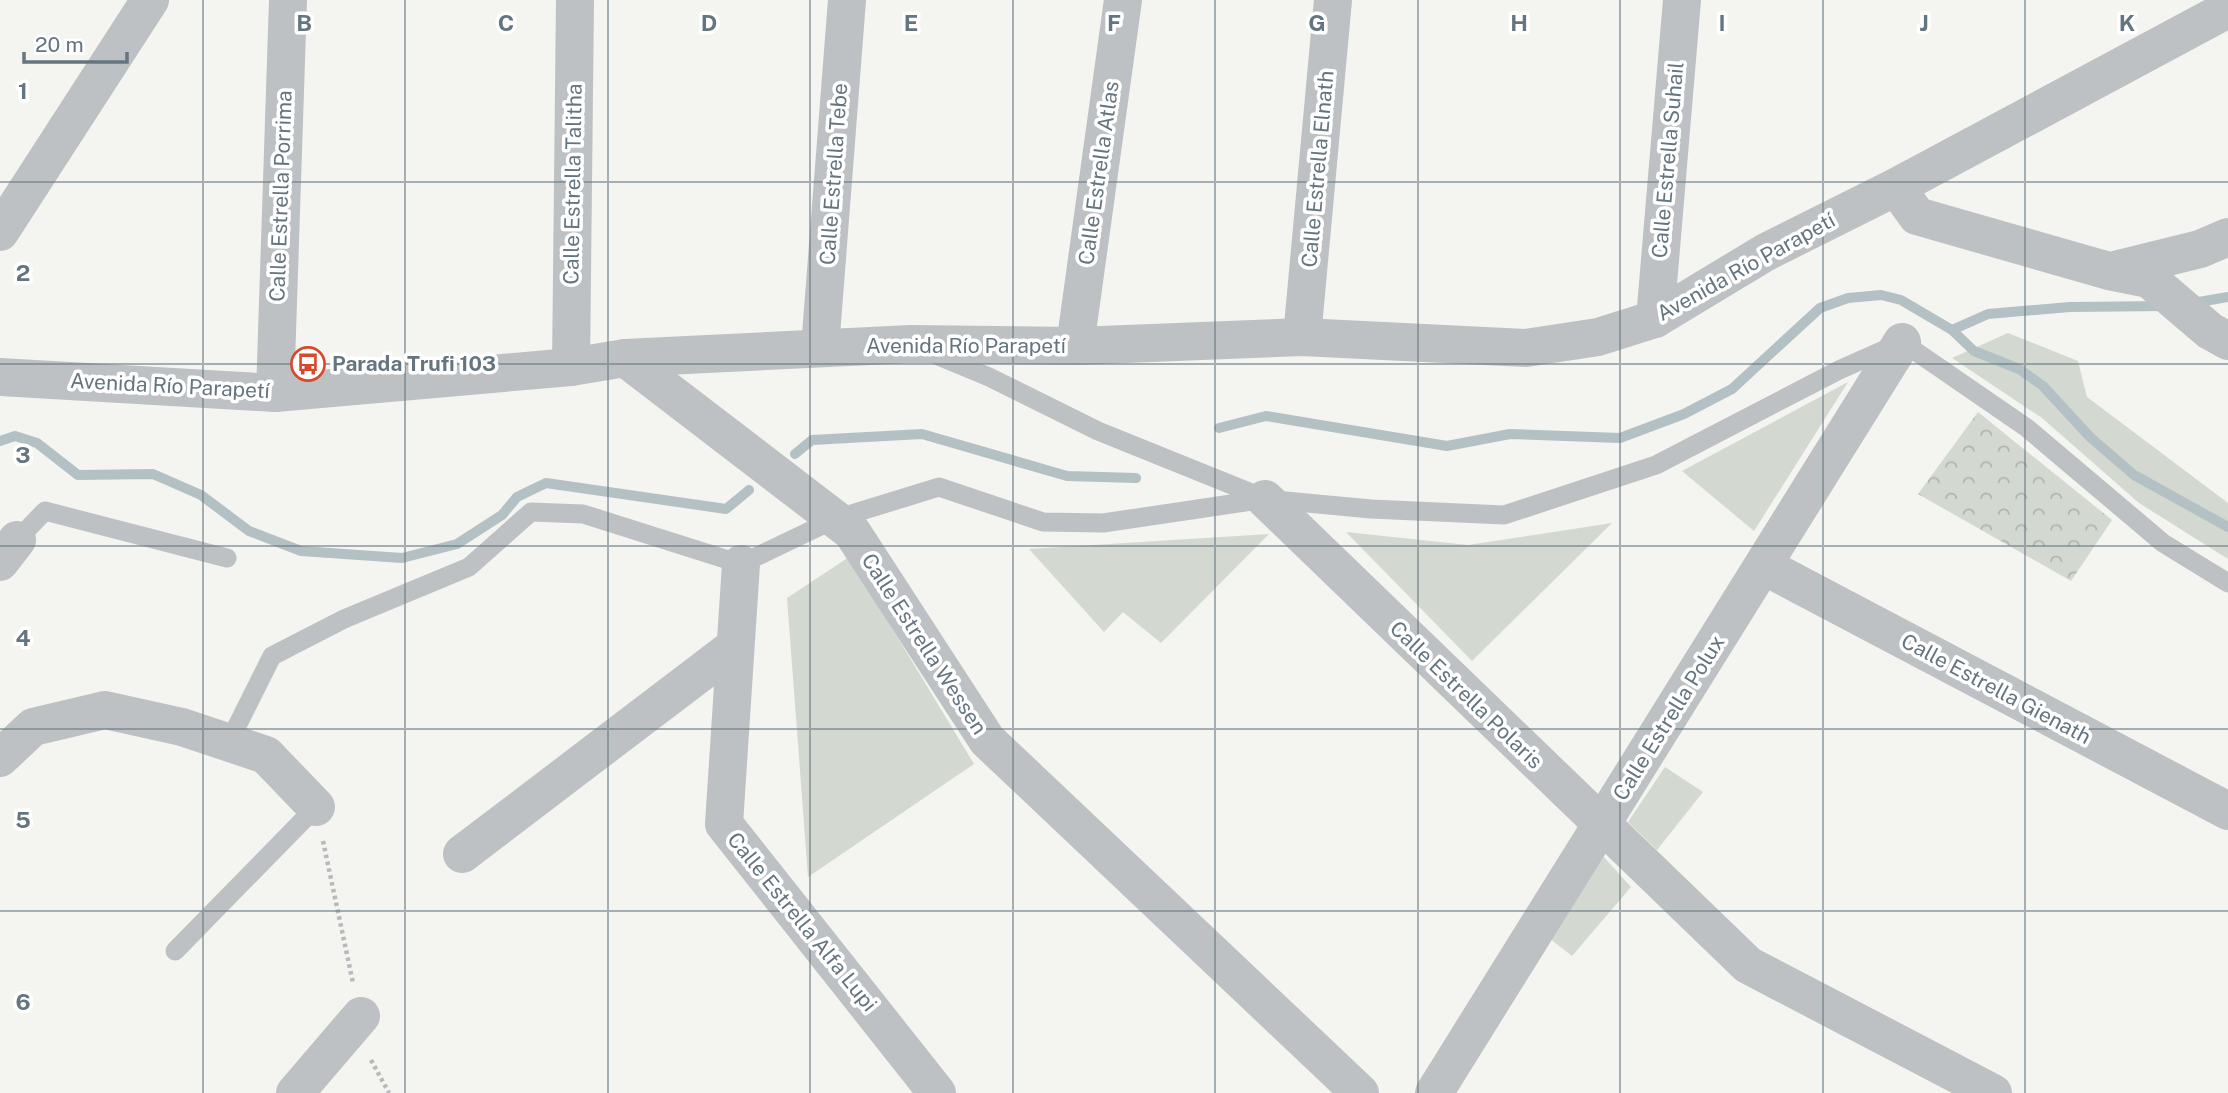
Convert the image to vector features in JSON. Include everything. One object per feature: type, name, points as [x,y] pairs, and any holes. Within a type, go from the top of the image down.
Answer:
[{"type":"street","points":[[0,232],[150,0]]},
{"type":"street","name":"Calle Estrella Porrima","points":[[275,393],[288,0]]},
{"type":"street","name":"Calle Estrella Talitha","points":[[571,367],[575,0]]},
{"type":"street","name":"Calle Estrella Tebe","points":[[820,348],[847,0]]},
{"type":"street","name":"Calle Estrella Atlas","points":[[1075,346],[1123,0]]},
{"type":"street","name":"Calle Estrella Elnath","points":[[1302,337],[1334,0]]},
{"type":"street","name":"Calle Estrella Suhail","points":[[1655,319],[1682,0]]},
{"type":"street","name":"Avenida Río Parapetí","points":[[0,377],[275,393],[571,367],[625,358],[911,344],[1075,346],[1302,337],[1526,348],[1598,337],[1655,319],[1766,252],[1896,187],[2228,9]]},
{"type":"street","points":[[1896,187],[1917,216],[2109,271],[2149,279],[2210,331],[2228,341]]},
{"type":"street","points":[[2109,271],[2200,249],[2228,237]]},
{"type":"street","name":"Calle Estrella Polux","points":[[1434,1093],[1902,342]]},
{"type":"street","name":"Calle Estrella Wessen","points":[[625,358],[852,532],[987,740],[1360,1093]]},
{"type":"street","name":"Calle Estrella Polaris","points":[[1265,499],[1748,965],[1993,1093]]},
{"type":"street","name":"Calle Estrella Alfa Lupi","points":[[741,564],[733,648],[724,824],[937,1093]]},
{"type":"street","name":"Calle Estrella Gienath","points":[[1764,566],[2228,811]]},
{"type":"street","points":[[461,854],[733,648]]},
{"type":"street","points":[[0,758],[33,727],[105,710],[183,727],[266,755],[316,807]]},
{"type":"street","points":[[295,1093],[361,1016]]},
{"type":"lane","points":[[229,742],[272,656],[344,620],[469,567],[531,512],[583,514],[741,564],[835,519],[939,487],[1043,522],[1103,523],[1265,499],[1371,509],[1504,515],[1656,465],[1839,370],[1902,342],[2027,428],[2163,543],[2228,583]]},
{"type":"lane","name":"Calle Estrella Polaris","points":[[911,344],[989,377],[1098,431],[1265,499]]},
{"type":"lane","points":[[6,545],[45,511],[226,558]]},
{"type":"lane","points":[[175,951],[316,807]]},
{"type":"path","points":[[316,807],[332,894],[371,1060],[389,1093]]},
{"type":"green space","points":[[2008,333],[2078,361],[2087,397],[2228,503],[2228,559],[2139,503],[2042,418],[1952,358]]},
{"type":"green space","points":[[1848,382],[1754,531],[1682,471]]},
{"type":"green space","points":[[1978,412],[2112,520],[2071,581],[1918,494]]},
{"type":"green space","points":[[1612,523],[1472,661],[1346,532],[1468,545]]},
{"type":"green space","points":[[1269,534],[1161,643],[1123,612],[1104,632],[1029,549]]},
{"type":"green space","points":[[849,557],[974,764],[808,877],[787,598]]},
{"type":"green space","points":[[1665,767],[1703,792],[1657,850],[1628,822]]},
{"type":"green space","points":[[1603,856],[1631,887],[1572,956],[1549,938]]},
{"type":"waterway","points":[[1219,428],[1266,416],[1447,446],[1510,434],[1620,438],[1684,414],[1732,389],[1820,308],[1848,298],[1881,295],[1901,300],[1952,330],[1988,314],[2070,307],[2166,306]]},
{"type":"waterway","points":[[2193,303],[2228,297]]},
{"type":"waterway","points":[[1952,330],[1974,351],[2019,369],[2043,386],[2090,437],[2134,475],[2228,527]]},
{"type":"waterway","points":[[795,454],[812,440],[922,434],[1067,476],[1136,478]]},
{"type":"waterway","points":[[0,441],[15,436],[37,443],[78,475],[153,474],[201,495],[249,531],[301,551],[402,558],[457,544],[502,515],[517,497],[546,483],[726,509],[749,490]]},
{"type":"place","name":"Parada Trufi 103","points":[[308,364]]}]
